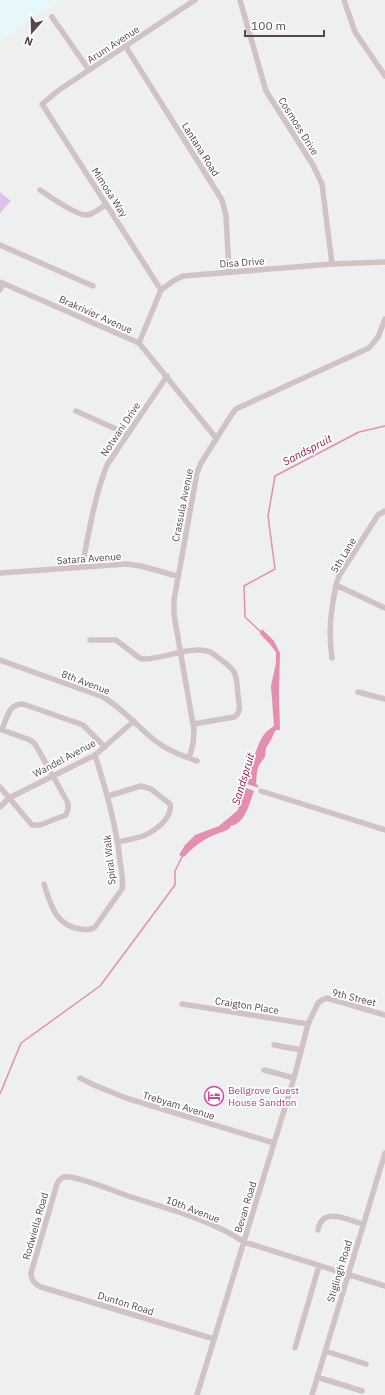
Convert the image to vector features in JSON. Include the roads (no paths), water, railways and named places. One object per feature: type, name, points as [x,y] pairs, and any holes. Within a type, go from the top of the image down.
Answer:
[{"type":"street","name":"Cosmoss Drive","points":[[240,0],[266,91],[317,172],[322,184],[332,264]]},
{"type":"street","points":[[344,0],[355,32],[385,76]]},
{"type":"street","name":"Arum Avenue","points":[[42,104],[59,90],[126,47],[191,1]]},
{"type":"street","points":[[52,17],[89,70]]},
{"type":"street","name":"Lantana Road","points":[[126,47],[222,200],[226,215],[229,272]]},
{"type":"street","name":"Mimosa Way","points":[[42,104],[161,290]]},
{"type":"street","points":[[40,190],[54,200],[82,214],[89,215],[106,204]]},
{"type":"street","points":[[0,245],[93,286]]},
{"type":"street","name":"Disa Drive","points":[[161,290],[173,281],[186,275],[332,264],[385,262]]},
{"type":"street","points":[[0,290],[2,282]]},
{"type":"street","name":"Brakrivier Avenue","points":[[2,282],[139,343],[168,376],[216,438]]},
{"type":"street","points":[[139,343],[161,290]]},
{"type":"street","name":"Crassula Avenue","points":[[189,758],[193,744],[194,724],[180,653],[174,615],[174,600],[198,469],[216,438],[236,409],[369,348],[378,338],[385,319]]},
{"type":"street","name":"Notwani Drive","points":[[83,567],[89,532],[103,475],[110,458],[168,376]]},
{"type":"street","points":[[76,411],[127,434]]},
{"type":"street","name":"5th Lane","points":[[385,511],[378,515],[340,576],[336,585],[348,592],[385,608]]},
{"type":"street","name":"Satara Avenue","points":[[0,574],[127,564],[141,566],[178,576]]},
{"type":"street","points":[[332,658],[329,631],[336,585]]},
{"type":"street","points":[[90,640],[116,640],[142,659],[202,650],[209,652],[231,666],[236,675],[239,710],[236,716],[194,724]]},
{"type":"street","name":"8th Avenue","points":[[0,660],[103,697],[112,702],[152,739],[169,750],[197,761]]},
{"type":"street","points":[[358,692],[385,699]]},
{"type":"street","points":[[0,787],[28,821],[36,826],[66,815],[68,803],[33,742],[1,729],[11,708],[16,705],[24,704],[85,727],[105,747]]},
{"type":"street","name":"Wandel Avenue","points":[[0,807],[8,798],[95,755],[134,721]]},
{"type":"street","name":"Spiral Walk","points":[[44,884],[52,910],[62,921],[74,928],[83,930],[92,929],[122,889],[118,842],[108,796],[95,755]]},
{"type":"street","points":[[108,796],[141,786],[151,789],[162,796],[171,806],[170,811],[164,821],[150,832],[142,836],[118,842]]},
{"type":"street","points":[[261,791],[385,830]]},
{"type":"street","name":"9th Street","points":[[308,1024],[318,1003],[327,998],[385,1014]]},
{"type":"street","name":"Craigton Place","points":[[182,1004],[308,1024]]},
{"type":"street","name":"Bevan Road","points":[[197,1395],[294,1078],[308,1024]]},
{"type":"street","points":[[274,1045],[301,1050]]},
{"type":"street","points":[[264,1070],[294,1078]]},
{"type":"street","name":"Trebyam Avenue","points":[[80,1078],[114,1093],[274,1143]]},
{"type":"street","name":"Stiglingh Road","points":[[312,1395],[385,1153]]},
{"type":"street","name":"10th Avenue","points":[[62,1178],[73,1178],[168,1209],[226,1231],[244,1242],[385,1286]]},
{"type":"street","name":"Rodwiella Road","points":[[33,1282],[31,1273],[57,1184],[62,1178]]},
{"type":"street","points":[[318,1230],[322,1220],[327,1216],[336,1216],[363,1224]]},
{"type":"street","points":[[295,1348],[319,1266]]},
{"type":"street","name":"Dunton Road","points":[[33,1282],[41,1287],[214,1339]]},
{"type":"street","points":[[325,1351],[366,1364]]},
{"type":"street","points":[[317,1377],[362,1391]]},
{"type":"waterway","name":"Sandspruit","points":[[261,632],[245,617],[244,586],[275,569],[268,516],[275,476],[359,432],[385,426]]},
{"type":"waterway","name":"Sandspruit","points":[[0,1094],[21,1043],[100,986],[175,885],[175,871],[183,855]]},
{"type":"place","name":"Bellgrove Guest House Sandton","points":[[214,1096]]}]
